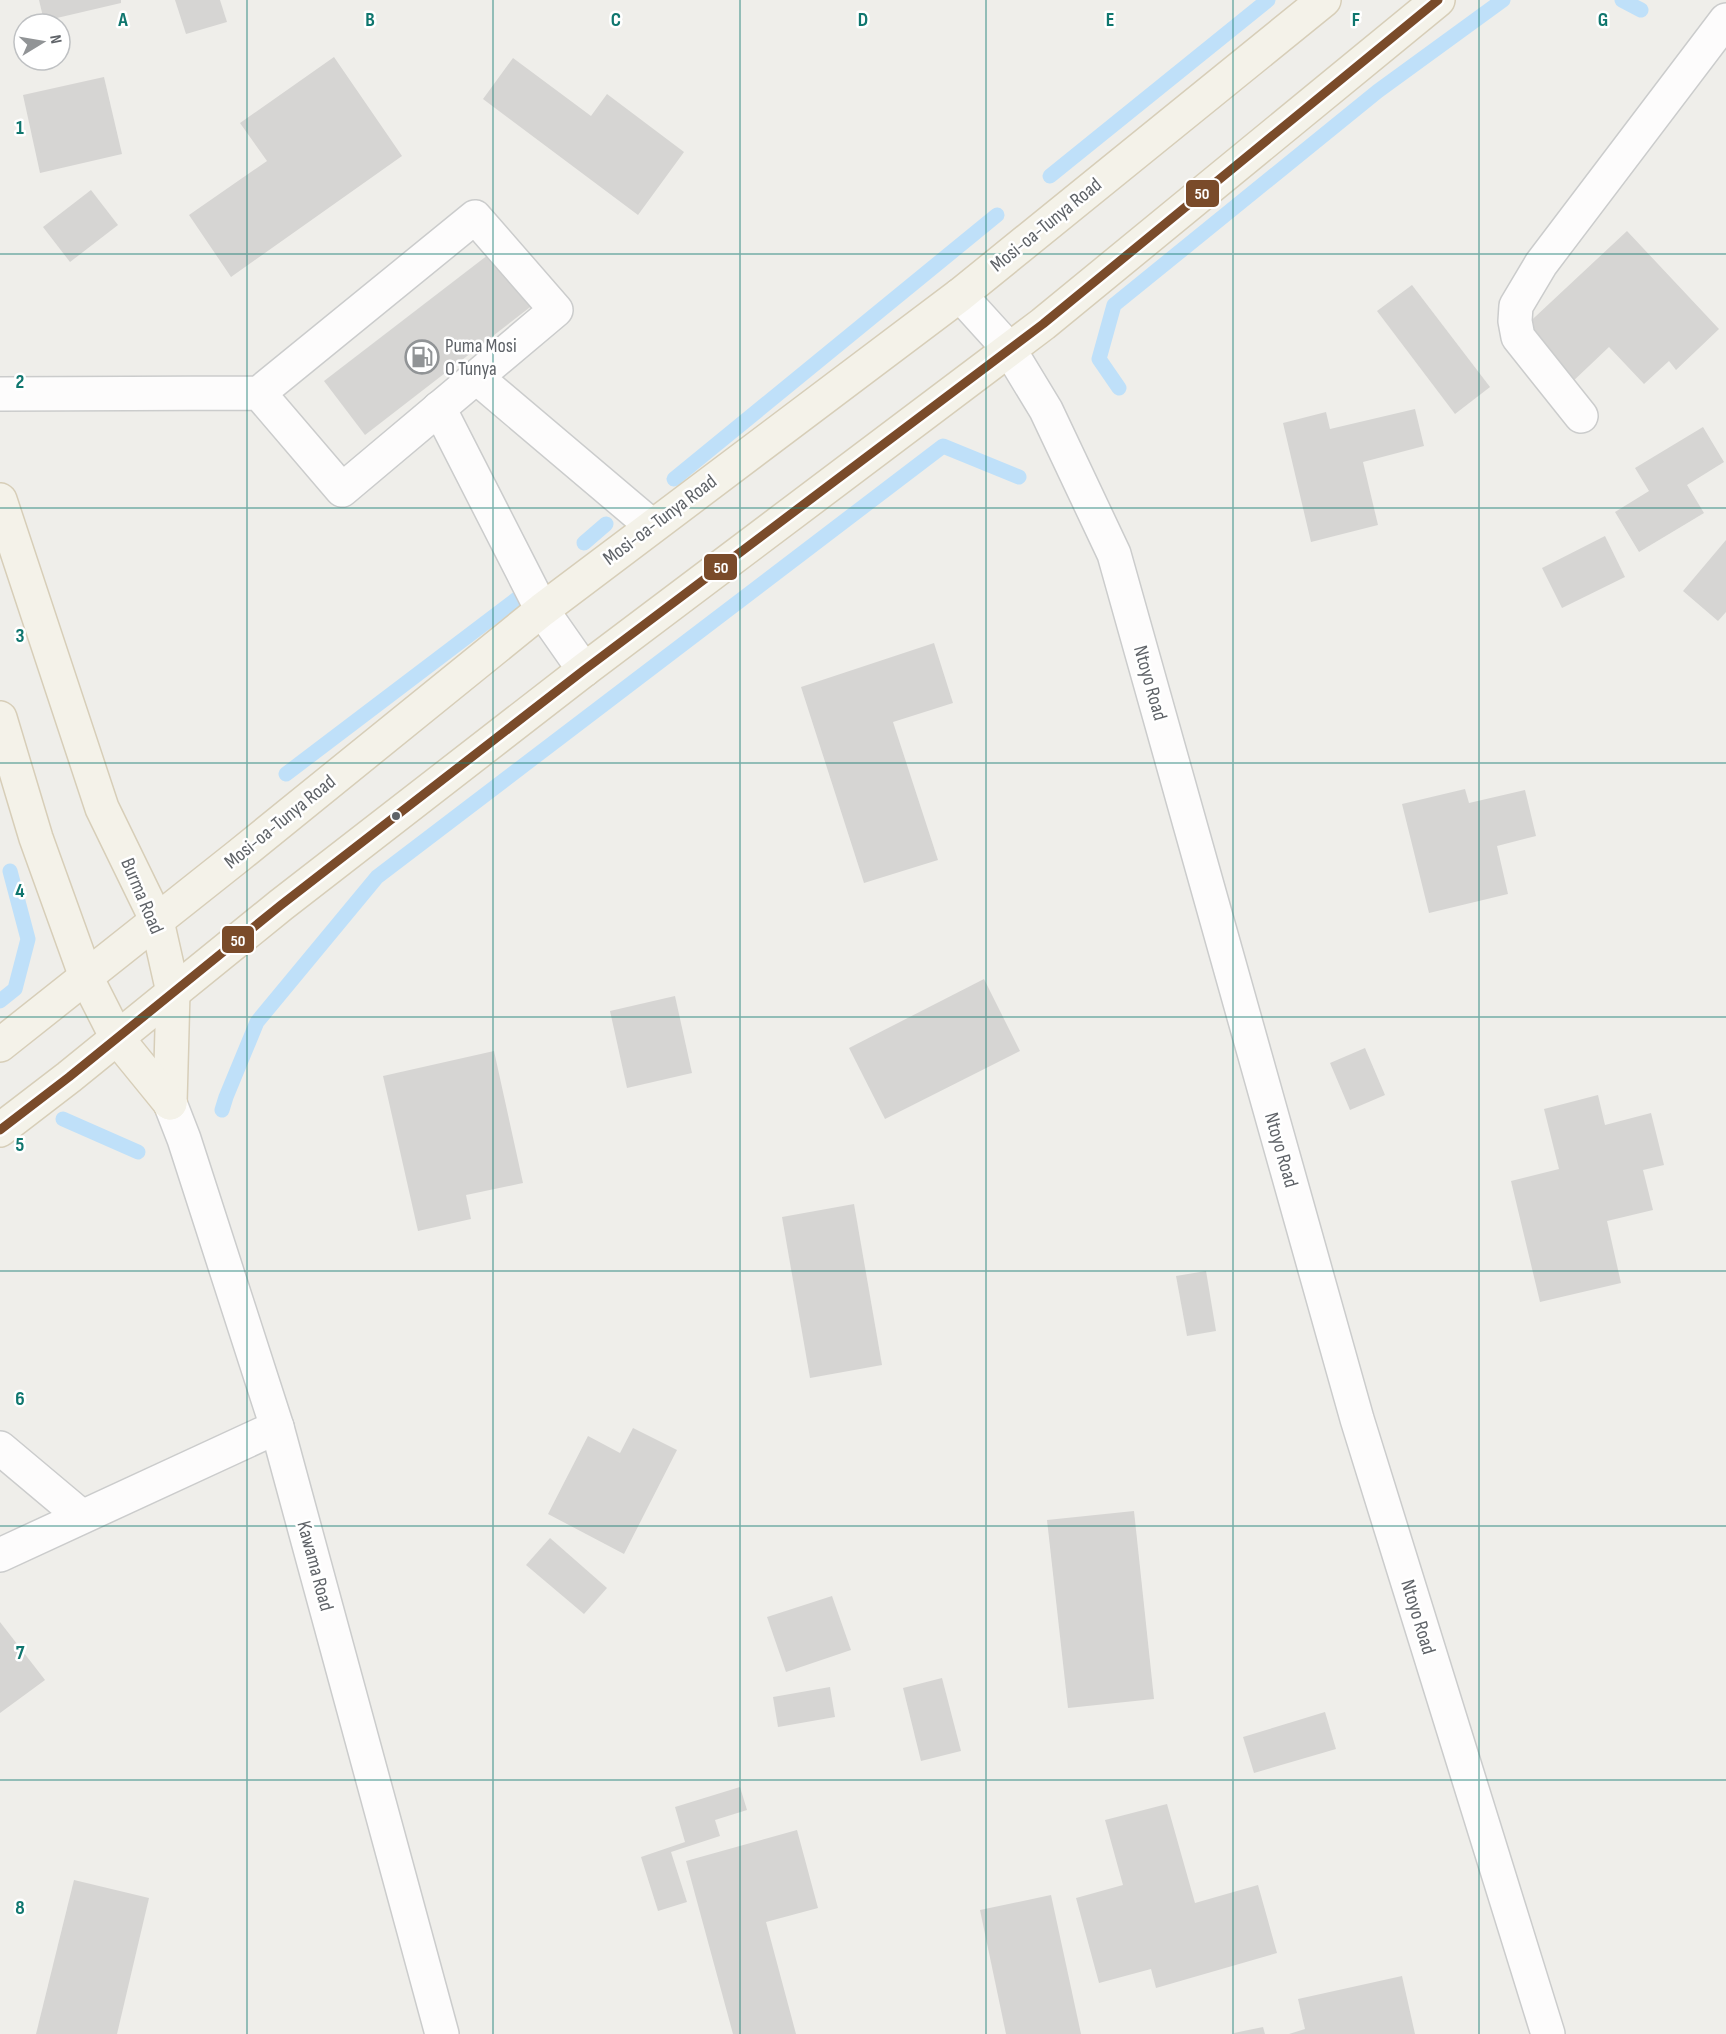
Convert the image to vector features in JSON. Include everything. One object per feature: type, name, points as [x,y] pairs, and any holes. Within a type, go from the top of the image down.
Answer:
[{"type":"main road","name":"Mosi-oa-Tunya Road","points":[[0,1045],[542,610],[960,295],[1324,0]]},
{"type":"main road","points":[[0,1130],[281,905],[584,670],[1053,316],[1438,0]]},
{"type":"main road","name":"Burma Road","points":[[0,500],[102,808],[157,921],[173,992],[170,1103]]},
{"type":"main road","points":[[0,718],[36,838],[86,977],[117,1038],[170,1103]]},
{"type":"street","points":[[1581,416],[1518,337],[1515,321],[1516,306],[1541,264],[1726,20]]},
{"type":"street","points":[[0,394],[259,393],[475,217],[556,310],[342,490],[259,393]]},
{"type":"street","name":"Ntoyo Road","points":[[960,295],[1009,349],[1046,410],[1114,554],[1357,1419],[1548,2034]]},
{"type":"street","points":[[476,377],[652,526]]},
{"type":"street","points":[[439,408],[542,610],[584,670]]},
{"type":"street","name":"Kawama Road","points":[[170,1103],[184,1138],[277,1427],[442,2034]]},
{"type":"street","points":[[0,1555],[277,1427]]},
{"type":"street","points":[[0,1448],[81,1516]]},
{"type":"building","points":[[39,0],[121,0],[121,3],[72,14],[72,12],[42,12]]},
{"type":"building","points":[[175,0],[220,0],[227,22],[186,34]]},
{"type":"building","points":[[334,57],[402,156],[231,277],[189,215],[267,161],[240,123]]},
{"type":"building","points":[[513,58],[591,116],[607,94],[684,152],[638,215],[483,99]]},
{"type":"building","points":[[104,77],[122,154],[40,173],[23,95]]},
{"type":"building","points":[[91,190],[118,225],[70,262],[43,227]]},
{"type":"building","points":[[1627,231],[1719,329],[1676,370],[1669,361],[1644,384],[1609,347],[1569,385],[1520,331]]},
{"type":"building","points":[[497,248],[538,301],[365,435],[324,381]]},
{"type":"building","points":[[1412,285],[1490,387],[1455,414],[1377,311]]},
{"type":"building","points":[[1415,409],[1424,446],[1363,462],[1378,525],[1311,542],[1283,423],[1326,412],[1330,429]]},
{"type":"building","points":[[1703,427],[1724,462],[1687,485],[1704,513],[1639,552],[1615,512],[1649,491],[1635,468]]},
{"type":"building","points":[[1605,536],[1625,577],[1562,608],[1542,568]]},
{"type":"building","points":[[1726,540],[1726,612],[1718,621],[1683,591]]},
{"type":"building","points":[[934,643],[953,703],[893,722],[938,860],[864,883],[801,687]]},
{"type":"building","points":[[1465,789],[1469,803],[1525,790],[1536,836],[1497,846],[1508,894],[1429,913],[1402,804]]},
{"type":"building","points":[[984,979],[1020,1051],[885,1119],[849,1048]]},
{"type":"building","points":[[675,996],[692,1073],[627,1088],[610,1011]]},
{"type":"building","points":[[1365,1048],[1385,1095],[1350,1110],[1330,1063]]},
{"type":"building","points":[[494,1051],[523,1183],[466,1195],[471,1219],[418,1231],[383,1076]]},
{"type":"building","points":[[1598,1095],[1605,1125],[1651,1113],[1664,1165],[1643,1170],[1653,1210],[1607,1221],[1621,1283],[1540,1302],[1511,1181],[1559,1169],[1544,1109]]},
{"type":"building","points":[[854,1204],[882,1365],[810,1378],[782,1217]]},
{"type":"building","points":[[1206,1271],[1216,1331],[1187,1336],[1176,1276]]},
{"type":"building","points":[[633,1428],[677,1450],[624,1554],[548,1514],[588,1436],[620,1453]]},
{"type":"building","points":[[1134,1511],[1154,1699],[1068,1708],[1047,1520]]},
{"type":"building","points":[[550,1538],[607,1588],[584,1614],[526,1565]]},
{"type":"building","points":[[832,1596],[851,1650],[786,1672],[767,1617]]},
{"type":"building","points":[[0,1622],[45,1680],[0,1713]]},
{"type":"building","points":[[942,1678],[961,1751],[921,1761],[903,1688]]},
{"type":"building","points":[[830,1687],[835,1717],[778,1727],[773,1697]]},
{"type":"building","points":[[1325,1712],[1336,1749],[1254,1773],[1243,1737]]},
{"type":"building","points":[[740,1787],[747,1810],[715,1820],[720,1836],[671,1852],[687,1902],[658,1911],[641,1857],[685,1842],[675,1807]]},
{"type":"building","points":[[1167,1804],[1195,1903],[1258,1885],[1277,1953],[1156,1988],[1151,1969],[1099,1983],[1076,1898],[1123,1885],[1105,1820]]},
{"type":"building","points":[[797,1830],[818,1908],[766,1922],[796,2034],[733,2034],[686,1861]]},
{"type":"building","points":[[74,1880],[149,1898],[117,2034],[36,2034]]},
{"type":"building","points":[[1051,1895],[1081,2034],[1006,2034],[980,1910]]},
{"type":"building","points":[[1402,1976],[1415,2034],[1289,2034],[1305,2029],[1298,1999]]},
{"type":"building","points":[[1263,2027],[1265,2034],[1234,2034],[1234,2033]]},
{"type":"waterway","points":[[1050,176],[1268,0]]},
{"type":"waterway","points":[[1119,388],[1099,359],[1114,305],[1378,91],[1503,0]]},
{"type":"waterway","points":[[1622,0],[1641,10]]},
{"type":"waterway","points":[[674,479],[997,215]]},
{"type":"waterway","points":[[222,1110],[257,1022],[377,877],[943,446],[1019,477]]},
{"type":"waterway","points":[[584,543],[606,524]]},
{"type":"waterway","points":[[286,774],[518,598]]},
{"type":"waterway","points":[[0,1001],[15,989],[28,939],[10,871]]},
{"type":"waterway","points":[[63,1119],[138,1152]]},
{"type":"transit line","name":"50","points":[[0,1130],[281,905],[584,670],[1043,324],[1438,0]]},
{"type":"place","name":"Puma Mosi O Tunya","points":[[422,357]]}]
